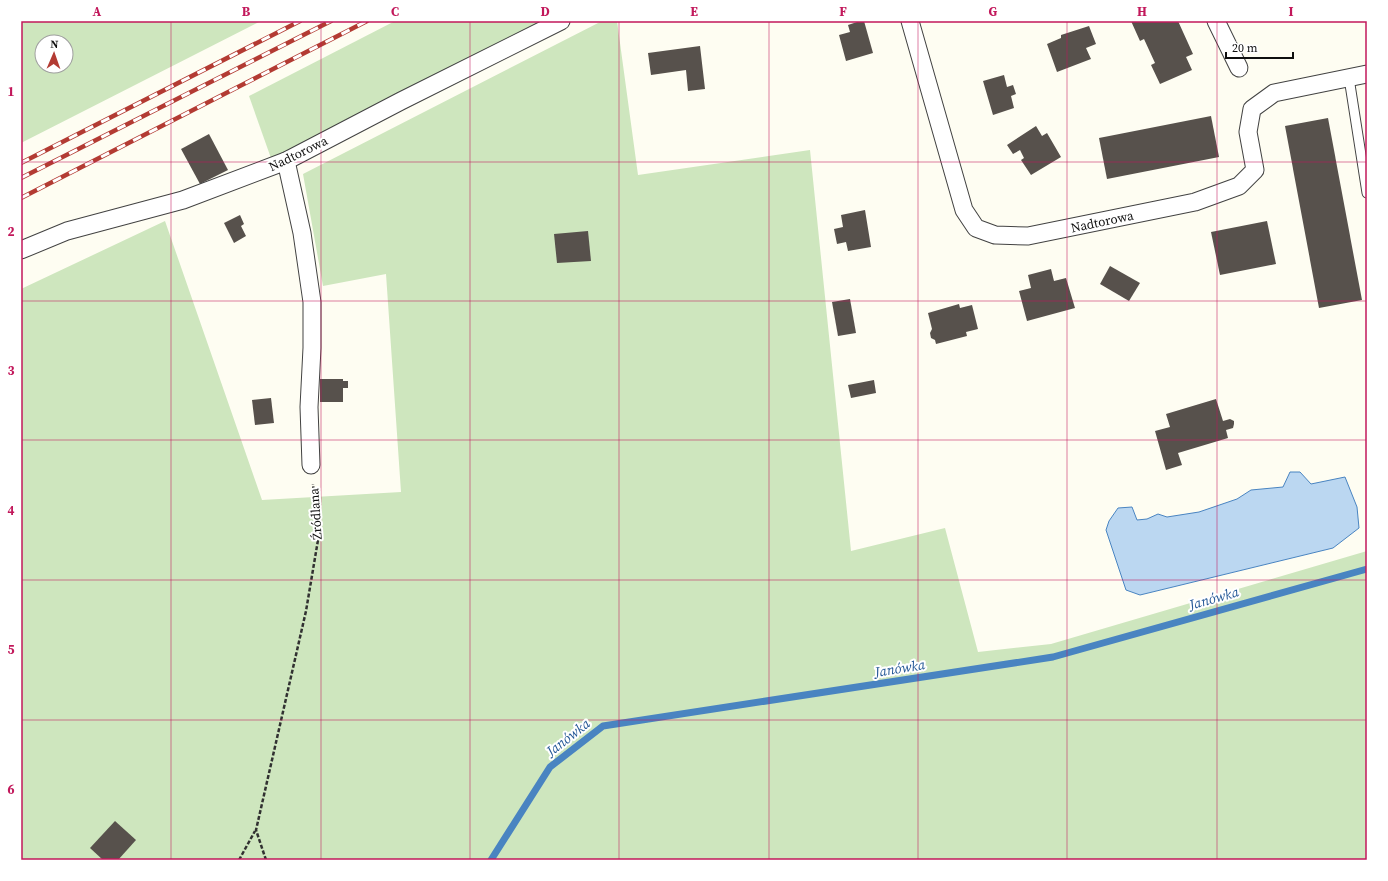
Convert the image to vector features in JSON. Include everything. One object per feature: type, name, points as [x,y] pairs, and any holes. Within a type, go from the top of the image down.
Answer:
[{"type":"street","name":"Nadtorowa","points":[[21,250],[67,231],[183,200],[286,161],[401,101],[561,21]]},
{"type":"street","name":"Nadtorowa","points":[[910,21],[964,210],[976,228],[995,235],[1028,236],[1195,202],[1239,186],[1254,170],[1248,132],[1252,109],[1274,93],[1367,74]]},
{"type":"street","points":[[1216,21],[1240,68]]},
{"type":"street","points":[[286,161],[302,233],[312,302],[312,348],[309,408],[311,465]]},
{"type":"lane","points":[[1349,78],[1367,193]]},
{"type":"path","name":"Źródlana","points":[[256,830],[306,610],[318,540],[311,465]]},
{"type":"path","points":[[239,860],[256,830]]},
{"type":"path","points":[[256,830],[266,860]]},
{"type":"green space","points":[[21,21],[261,21],[21,143]]},
{"type":"green space","points":[[395,21],[545,21],[272,161],[249,96]]},
{"type":"green space","points":[[602,21],[617,21],[638,175],[810,150],[851,551],[945,528],[978,652],[1051,644],[1367,551],[1367,860],[21,860],[21,289],[165,221],[262,500],[401,492],[386,274],[323,286],[303,174]]},
{"type":"water","points":[[1290,472],[1300,472],[1311,484],[1345,477],[1357,507],[1359,528],[1333,548],[1140,595],[1126,590],[1106,530],[1109,521],[1118,508],[1132,507],[1137,520],[1147,519],[1158,514],[1167,517],[1199,512],[1237,499],[1251,490],[1283,487]]},
{"type":"building","points":[[864,21],[873,53],[846,61],[839,35],[850,32],[848,25]]},
{"type":"building","points":[[1131,21],[1178,21],[1193,54],[1186,57],[1192,70],[1160,84],[1151,65],[1155,63],[1144,39],[1140,41]]},
{"type":"building","points":[[1089,26],[1096,44],[1086,48],[1091,59],[1057,72],[1047,44],[1061,38],[1061,35]]},
{"type":"building","points":[[700,46],[705,89],[688,91],[686,70],[651,75],[648,53]]},
{"type":"building","points":[[1004,75],[1007,87],[1013,85],[1016,94],[1011,96],[1014,108],[993,115],[983,81]]},
{"type":"building","points":[[1211,116],[1219,157],[1107,179],[1099,138]]},
{"type":"building","points":[[1328,118],[1362,300],[1319,308],[1285,126]]},
{"type":"building","points":[[1036,126],[1042,136],[1047,133],[1061,157],[1031,175],[1021,160],[1024,158],[1020,150],[1013,154],[1007,145]]},
{"type":"building","points":[[209,134],[228,170],[200,184],[181,149]]},
{"type":"building","points":[[865,210],[871,247],[848,251],[846,242],[837,244],[834,229],[843,227],[841,215]]},
{"type":"building","points":[[240,215],[244,224],[241,226],[246,236],[234,243],[224,223]]},
{"type":"building","points":[[1267,221],[1276,264],[1220,275],[1211,232]]},
{"type":"building","points":[[588,231],[591,261],[557,263],[554,234]]},
{"type":"building","points":[[1110,266],[1140,283],[1129,301],[1100,284]]},
{"type":"building","points":[[1051,269],[1054,281],[1066,278],[1075,308],[1027,321],[1019,291],[1031,288],[1028,275]]},
{"type":"building","points":[[850,299],[856,333],[838,336],[832,302]]},
{"type":"building","points":[[959,304],[960,308],[972,305],[978,329],[966,332],[967,336],[936,344],[935,340],[931,338],[930,333],[932,329],[928,313]]},
{"type":"building","points":[[320,379],[343,379],[343,381],[348,381],[348,388],[343,388],[343,402],[320,402]]},
{"type":"building","points":[[874,380],[876,393],[851,398],[848,385]]},
{"type":"building","points":[[271,398],[274,423],[255,425],[252,400]]},
{"type":"building","points":[[1216,399],[1223,421],[1230,419],[1234,421],[1233,428],[1226,430],[1228,438],[1178,453],[1182,465],[1166,470],[1155,431],[1170,427],[1166,414]]},
{"type":"building","points":[[115,821],[136,840],[118,860],[103,860],[90,848]]},
{"type":"waterway","name":"Janówka","points":[[491,860],[550,767],[603,726],[1053,657],[1367,569]]},
{"type":"railway","points":[[21,163],[300,21]]},
{"type":"railway","points":[[21,178],[331,21]]},
{"type":"railway","points":[[21,198],[367,21]]}]
